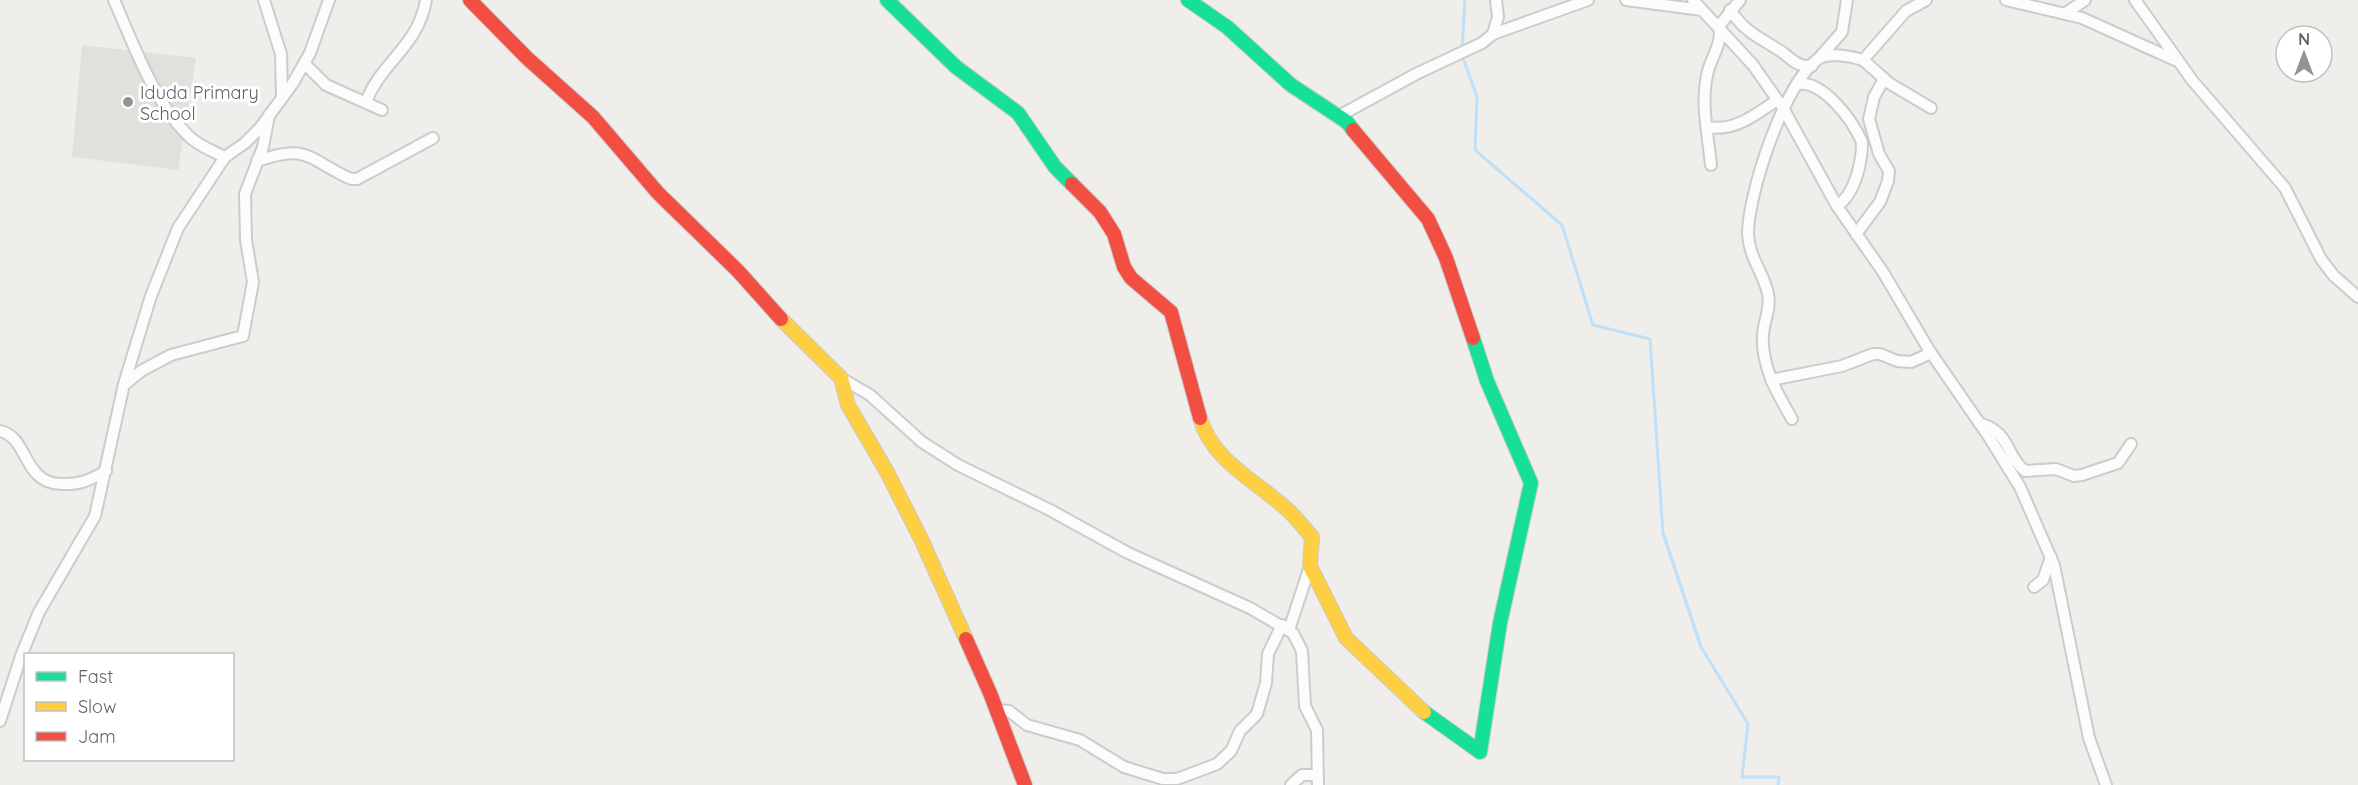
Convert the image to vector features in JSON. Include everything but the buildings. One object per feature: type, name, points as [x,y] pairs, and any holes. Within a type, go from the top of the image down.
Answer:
[{"type":"street","points":[[114,0],[140,58],[171,115],[192,139],[225,158]]},
{"type":"street","points":[[264,0],[281,54],[282,98]]},
{"type":"street","points":[[0,721],[18,665],[39,612],[95,516],[124,384],[143,320],[168,250],[191,205],[225,158],[245,142],[282,98],[305,63],[329,0]]},
{"type":"street","points":[[366,102],[380,76],[401,54],[412,37],[426,0]]},
{"type":"street","points":[[470,0],[527,58],[593,117],[658,193],[738,271],[791,331],[841,378],[870,395],[922,442],[958,465],[1050,510],[1128,553],[1233,600],[1285,628],[1298,639],[1302,651],[1305,706],[1318,739],[1318,780],[1302,775],[1291,785]]},
{"type":"street","points":[[887,0],[956,67],[1018,113],[1055,167],[1100,212],[1114,234],[1124,267],[1131,278],[1165,304],[1171,312],[1205,435],[1211,445],[1220,456],[1305,526],[1312,537],[1310,566],[1285,628],[1268,654],[1266,683],[1257,714],[1240,731],[1231,751],[1217,764],[1177,779],[1162,779],[1124,767],[1080,740],[1027,725],[1009,711],[996,710]]},
{"type":"street","points":[[1188,0],[1227,27],[1291,85],[1339,116],[1357,133],[1381,166],[1434,228],[1469,319],[1487,381],[1530,476],[1531,483],[1519,529],[1511,582],[1500,623],[1480,752],[1422,711],[1350,643],[1310,566]]},
{"type":"street","points":[[1493,34],[1498,17],[1497,0]]},
{"type":"street","points":[[1339,116],[1416,74],[1461,54],[1493,34],[1565,3],[1588,0]]},
{"type":"street","points":[[1626,0],[1702,10]]},
{"type":"street","points":[[1693,0],[1753,65],[1780,104],[1837,206],[1883,272],[1931,353],[2011,470],[2051,556],[2089,738],[2106,785]]},
{"type":"street","points":[[1711,165],[1704,97],[1709,70],[1721,36],[1719,26],[1740,0]]},
{"type":"street","points":[[1708,127],[1730,127],[1780,104],[1842,32],[1847,0]]},
{"type":"street","points":[[1863,60],[1906,11],[1926,0]]},
{"type":"street","points":[[2006,0],[2066,14],[2176,60]]},
{"type":"street","points":[[2037,8],[2047,0]]},
{"type":"street","points":[[2066,14],[2085,0]]},
{"type":"street","points":[[2135,0],[2176,60],[2285,188],[2321,259],[2334,276],[2358,297]]},
{"type":"street","points":[[1730,10],[1756,39],[1783,53],[1794,63],[1815,62],[1846,56],[1863,60],[1884,79],[1930,108]]},
{"type":"street","points":[[305,63],[326,85],[382,110]]},
{"type":"street","points":[[1856,234],[1880,202],[1888,181],[1888,171],[1879,154],[1869,119],[1874,97],[1884,79]]},
{"type":"street","points":[[1798,84],[1812,85],[1826,92],[1862,142],[1859,168],[1845,201],[1837,206]]},
{"type":"street","points":[[1780,104],[1758,179],[1749,221],[1750,247],[1770,301],[1762,345],[1771,380],[1792,419]]},
{"type":"street","points":[[124,384],[141,370],[171,355],[243,336],[252,282],[245,199],[266,138],[269,113]]},
{"type":"street","points":[[257,160],[277,153],[293,151],[316,158],[346,176],[357,178],[434,138]]},
{"type":"street","points":[[1771,380],[1842,366],[1873,354],[1911,362],[1931,353]]},
{"type":"street","points":[[841,378],[848,405],[887,472],[922,541],[996,710],[1025,785]]},
{"type":"street","points":[[1979,423],[1999,433],[2006,440],[2019,466],[2025,471],[2055,469],[2074,476],[2082,475],[2118,463],[2131,444]]},
{"type":"street","points":[[0,431],[9,434],[14,439],[29,465],[44,481],[57,484],[85,483],[106,471]]},
{"type":"street","points":[[2034,587],[2043,580],[2051,556]]},
{"type":"shaded area","points":[[82,45],[196,58],[178,170],[72,157]]},
{"type":"waterway","points":[[1462,48],[1465,0]]},
{"type":"waterway","points":[[1462,55],[1477,97],[1475,150],[1562,225],[1593,325],[1650,339],[1663,533],[1701,647],[1748,724],[1742,777],[1779,777],[1778,785]]},
{"type":"traffic: fast","points":[[887,0],[956,67],[1018,113],[1055,167],[1072,184]]},
{"type":"traffic: fast","points":[[1188,0],[1227,27],[1291,85],[1347,122],[1353,130]]},
{"type":"traffic: fast","points":[[1424,712],[1480,752],[1500,623],[1531,483],[1487,381],[1473,338]]},
{"type":"traffic: slow","points":[[781,319],[841,378],[848,405],[887,472],[922,541],[966,639]]},
{"type":"traffic: slow","points":[[1200,418],[1206,434],[1226,460],[1278,501],[1312,537],[1310,566],[1346,638],[1424,712]]},
{"type":"traffic: jam","points":[[470,0],[527,58],[593,117],[658,193],[738,271],[781,319]]},
{"type":"traffic: jam","points":[[1353,130],[1428,219],[1446,258],[1473,338]]},
{"type":"traffic: jam","points":[[1072,184],[1100,212],[1114,234],[1124,267],[1131,278],[1171,312],[1200,418]]},
{"type":"traffic: jam","points":[[966,639],[990,693],[1025,785]]},
{"type":"place","name":"Iduda Primary School","points":[[128,102]]}]
